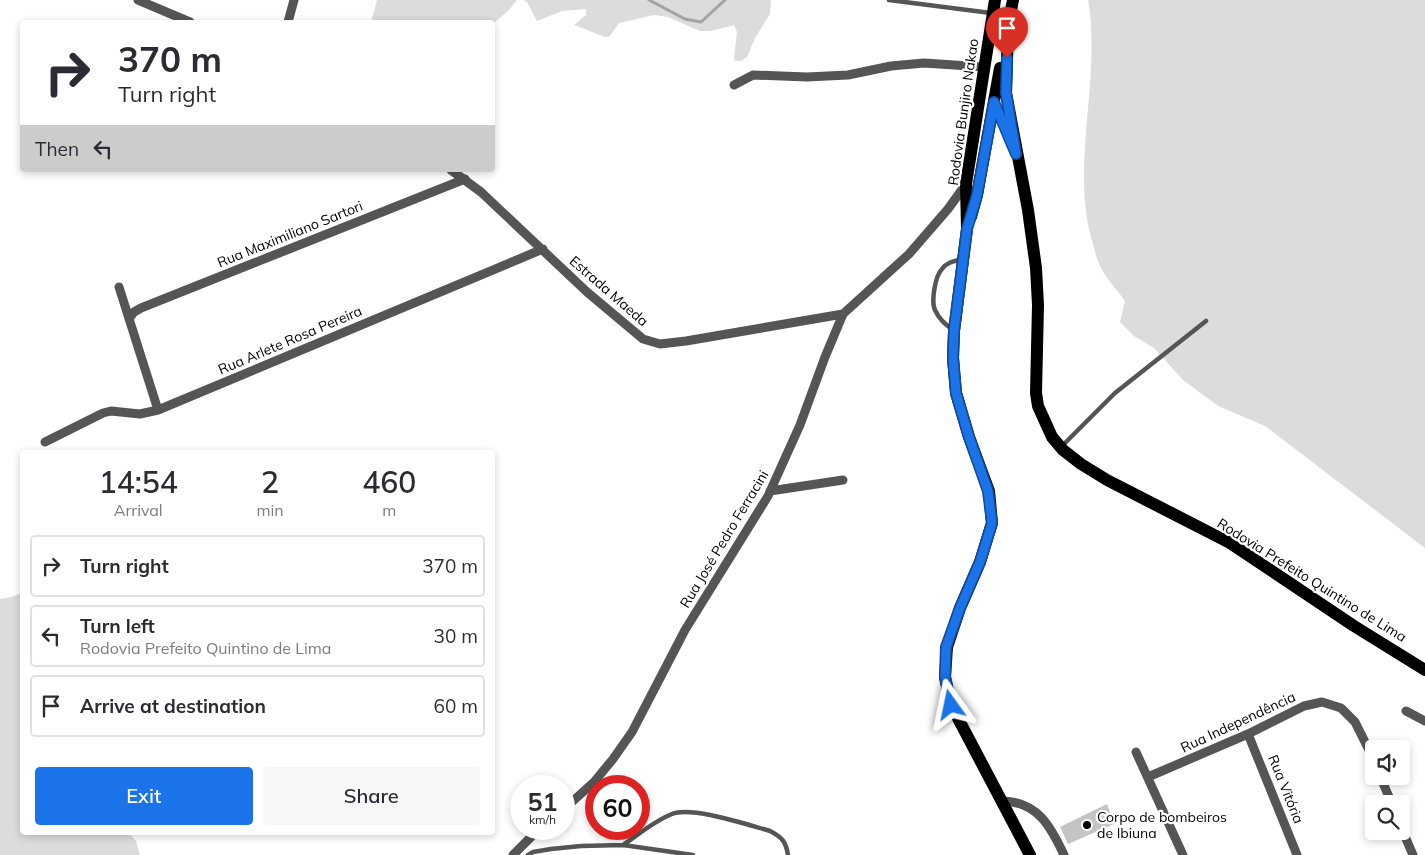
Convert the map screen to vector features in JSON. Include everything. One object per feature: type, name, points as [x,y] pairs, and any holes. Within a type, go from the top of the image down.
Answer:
[{"type":"main road","name":"Rodovia Bunjiro Nakao","points":[[997,0],[993,13],[966,184],[967,229],[954,331],[953,358],[956,393],[988,491],[992,523],[980,562],[946,647],[945,677],[951,705],[1030,855]]},
{"type":"main road","points":[[997,0],[991,80],[994,102],[1016,154]]},
{"type":"main road","name":"Rodovia Bunjiro Nakao","points":[[967,229],[977,195],[1013,0]]},
{"type":"main road","name":"Rodovia Prefeito Quintino de Lima","points":[[1008,27],[1006,93],[1028,210],[1036,268],[1038,406],[1052,437],[1061,448],[1107,480],[1230,543],[1354,626],[1425,670]]},
{"type":"street","points":[[138,0],[185,20]]},
{"type":"street","points":[[289,20],[294,0]]},
{"type":"street","points":[[734,85],[753,75],[807,77],[848,75],[891,66],[924,63],[984,68]]},
{"type":"street","name":"Estrada Maeda","points":[[454,172],[482,192],[587,292],[643,339],[660,344],[843,314]]},
{"type":"street","name":"Rua Maximiliano Sartori","points":[[129,319],[134,312],[141,308],[465,179]]},
{"type":"street","name":"Rua José Pedro Ferracini","points":[[575,799],[594,782],[632,732],[685,630],[770,491],[800,426],[843,314],[909,254],[948,209],[966,184]]},
{"type":"street","name":"Rua Arlete Rosa Pereira","points":[[46,442],[103,413],[111,411],[140,414],[158,410],[543,249]]},
{"type":"street","points":[[119,286],[158,410]]},
{"type":"street","points":[[770,491],[843,480]]},
{"type":"street","name":"Rua Independência","points":[[1148,778],[1248,734],[1304,706],[1322,702],[1341,708],[1355,722],[1365,740]]},
{"type":"street","points":[[1406,711],[1425,721]]},
{"type":"street","name":"Rua Vitória","points":[[1248,734],[1297,855]]},
{"type":"street","points":[[1136,752],[1183,855]]},
{"type":"street","points":[[1003,801],[1013,801],[1028,806],[1043,818],[1056,837],[1064,855]]},
{"type":"street","points":[[513,855],[528,840]]},
{"type":"street","points":[[1407,840],[1413,855]]},
{"type":"lane","points":[[889,0],[993,13]]},
{"type":"lane","points":[[954,331],[941,322],[933,308],[934,288],[940,270],[949,262],[964,259]]},
{"type":"lane","points":[[1061,448],[1115,393],[1206,321]]},
{"type":"lane","points":[[623,845],[661,819],[674,813],[694,812],[770,831],[781,837],[786,844],[788,855]]},
{"type":"lane","points":[[528,855],[533,852],[551,849],[623,845],[693,855]]},
{"type":"shaded area","points":[[377,0],[517,0],[495,22],[495,20],[372,20]]},
{"type":"shaded area","points":[[524,0],[771,0],[770,14],[755,38],[747,57],[741,61],[735,61],[737,32],[734,25],[711,31],[700,31],[668,17],[654,15],[619,23],[609,37],[605,37],[574,25],[586,15],[586,9],[562,11],[537,21]]},
{"type":"shaded area","points":[[1088,0],[1425,0],[1425,548],[1265,426],[1218,406],[1183,380],[1154,348],[1134,336],[1120,322],[1125,301],[1099,264],[1086,215],[1084,185],[1085,154],[1091,61],[1091,30]]},
{"type":"shaded area","points":[[20,594],[20,835],[131,835],[136,841],[140,855],[0,855],[0,599]]},
{"type":"building","name":"Corpo de bombeiros de Ibiuna","points":[[1107,804],[1114,824],[1068,844],[1060,827]]},
{"type":"waterway","points":[[649,0],[685,19],[701,22],[725,0]]},
{"type":"place","name":"Corpo de bombeiros de Ibiuna","points":[[1087,825]]},
{"type":"route","points":[[951,705],[945,677],[946,647],[980,562],[992,523],[988,491],[956,393],[953,358],[954,331],[967,229],[977,195],[994,102],[1016,154],[1006,93],[1007,58]]}]
